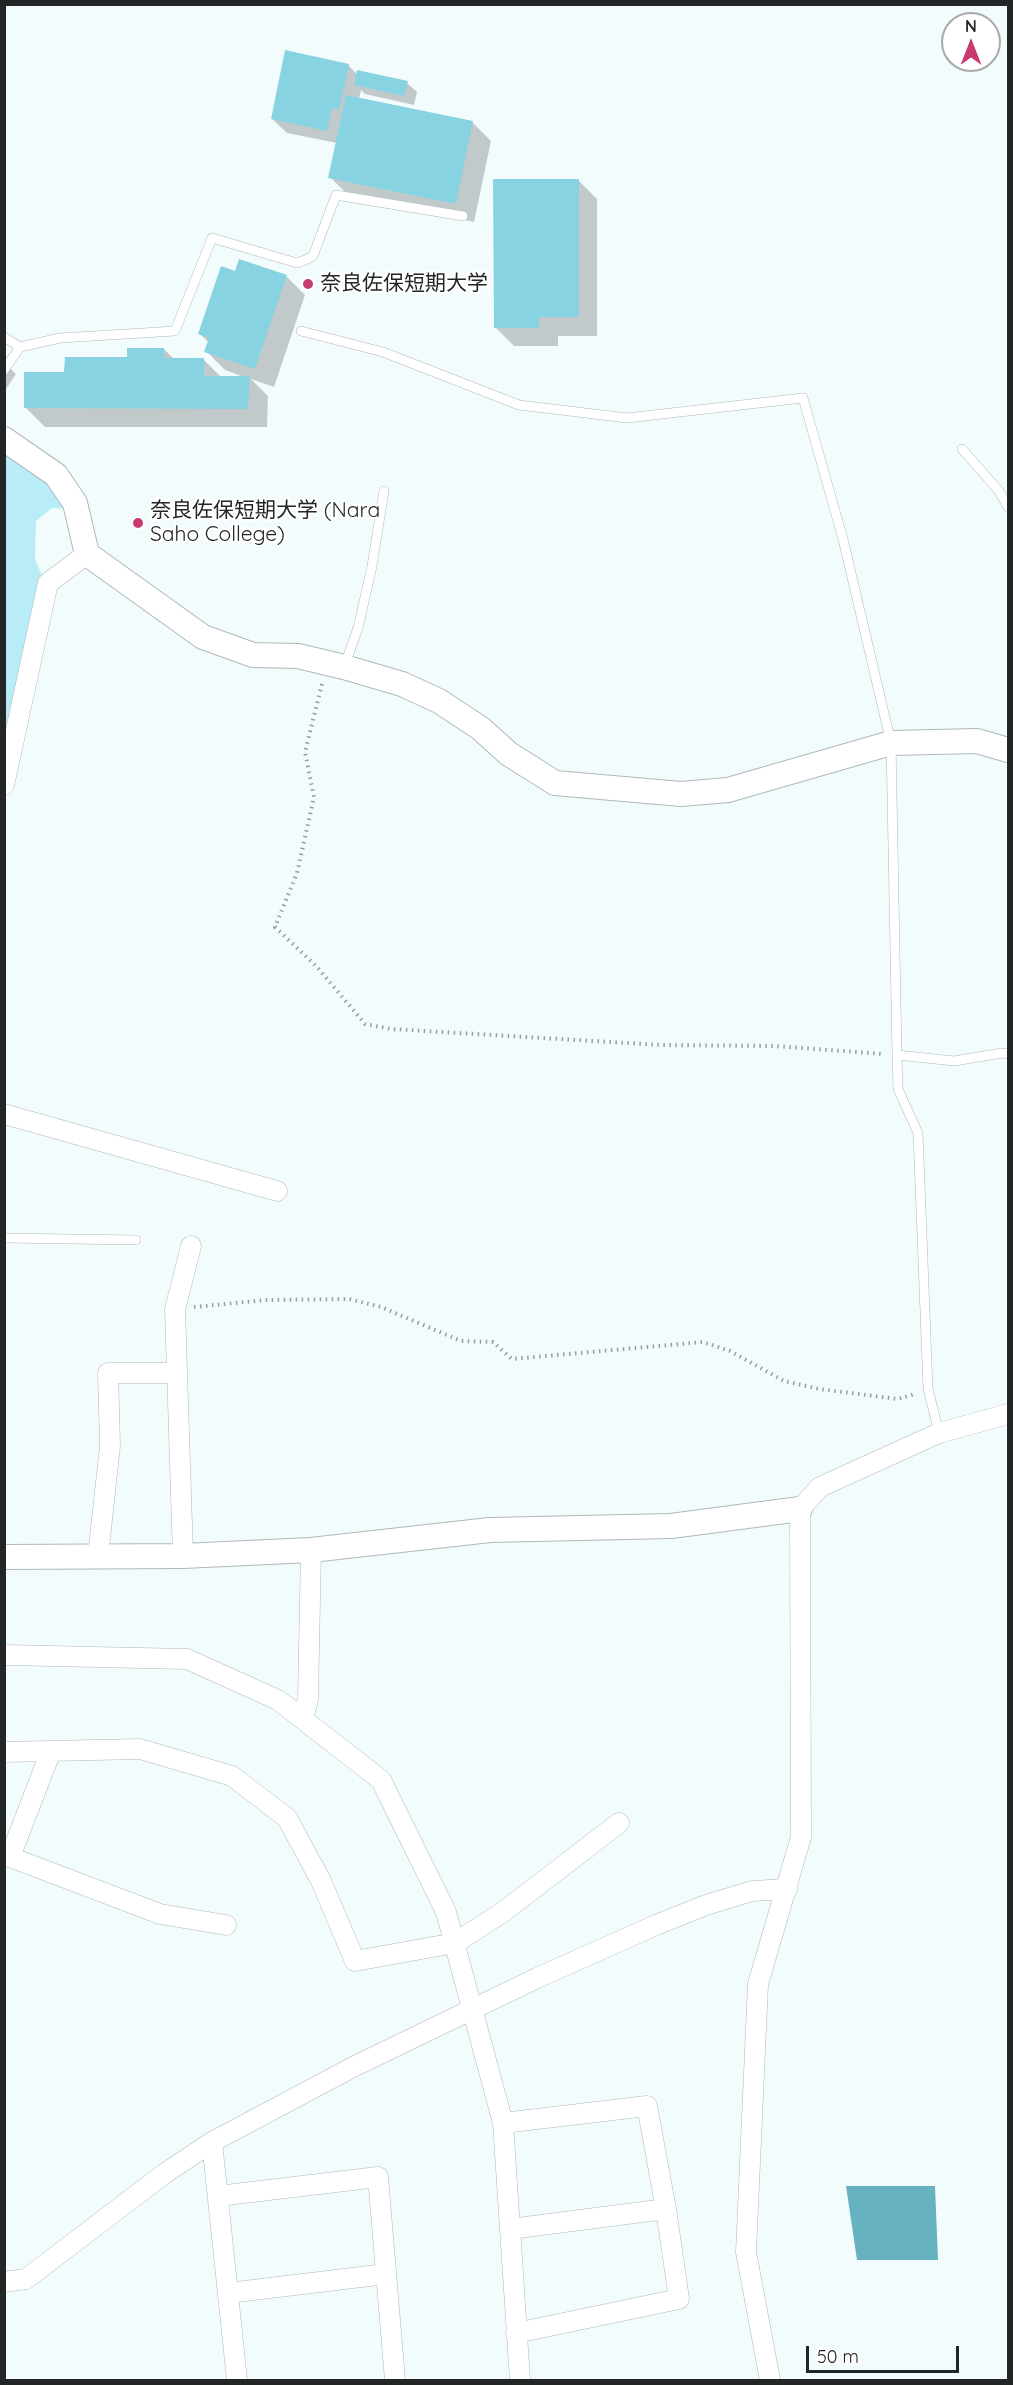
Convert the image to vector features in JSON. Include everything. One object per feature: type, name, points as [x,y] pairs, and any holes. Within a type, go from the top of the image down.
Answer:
[{"type":"street","points":[[4,439],[56,475],[75,503],[87,554],[203,637],[254,655],[298,656],[402,684],[439,701],[480,728],[509,754],[555,783],[681,794],[728,790],[891,743],[977,741],[1008,750]]},
{"type":"street","points":[[4,785],[48,583],[87,554]]},
{"type":"street","points":[[4,1114],[277,1191]]},
{"type":"street","points":[[183,1556],[175,1309],[190,1246]]},
{"type":"street","points":[[98,1556],[110,1446],[108,1373],[176,1373]]},
{"type":"street","points":[[4,1557],[183,1556],[311,1550],[490,1530],[671,1526],[800,1509],[820,1487],[939,1433],[1008,1414]]},
{"type":"street","points":[[770,2380],[746,2252],[758,1984],[801,1837],[800,1509]]},
{"type":"street","points":[[303,1719],[309,1699],[311,1550]]},
{"type":"street","points":[[4,1655],[187,1659],[278,1700],[381,1780],[446,1912],[503,2123],[520,2380]]},
{"type":"street","points":[[4,1752],[140,1749],[232,1776],[287,1818],[321,1881],[355,1961],[455,1943],[503,1912],[619,1823]]},
{"type":"street","points":[[51,1751],[10,1857],[160,1914],[226,1925]]},
{"type":"street","points":[[4,2282],[26,2279],[164,2174],[212,2142],[353,2067],[537,1978],[676,1917],[752,1891],[787,1889]]},
{"type":"street","points":[[503,2123],[647,2106],[666,2209],[679,2299],[516,2333]]},
{"type":"street","points":[[212,2142],[237,2380]]},
{"type":"street","points":[[218,2196],[378,2177],[395,2380]]},
{"type":"street","points":[[510,2229],[666,2209]]},
{"type":"street","points":[[228,2293],[386,2274]]},
{"type":"lane","points":[[4,370],[20,347],[60,338],[175,331],[212,238],[297,263],[313,256],[336,195],[463,216]]},
{"type":"lane","points":[[301,331],[383,352],[519,405],[627,418],[803,398],[843,539],[891,743],[898,1089],[918,1133],[928,1389],[939,1433]]},
{"type":"lane","points":[[4,337],[20,347]]},
{"type":"lane","points":[[962,449],[999,491],[1008,507]]},
{"type":"lane","points":[[336,665],[358,628],[372,566],[384,491]]},
{"type":"lane","points":[[897,1055],[954,1061],[1008,1054]]},
{"type":"lane","points":[[4,1238],[136,1240]]},
{"type":"path","points":[[336,665],[305,752],[314,797],[297,873],[275,927],[317,967],[365,1024],[391,1029],[661,1045],[775,1046],[897,1055]]},
{"type":"path","points":[[175,1309],[266,1300],[349,1299],[381,1307],[461,1341],[493,1342],[512,1359],[703,1342],[730,1351],[784,1381],[819,1389],[898,1399],[928,1389]]},
{"type":"shaded area","points":[[5,451],[53,479],[70,509],[52,508],[36,521],[35,559],[43,578],[5,748]]},
{"type":"shaded area","points":[[846,2186],[935,2186],[938,2260],[857,2260]]},
{"type":"building","points":[[285,50],[349,64],[339,110],[332,108],[327,131],[271,119]]},
{"type":"building","points":[[357,70],[408,81],[404,96],[354,85]]},
{"type":"building","points":[[346,95],[473,121],[456,204],[328,178]]},
{"type":"building","points":[[493,179],[579,179],[579,317],[539,317],[539,328],[494,328]]},
{"type":"building","points":[[239,259],[287,275],[255,369],[204,352],[209,338],[198,334],[221,266],[235,271]]},
{"type":"building","points":[[127,348],[164,348],[164,358],[204,358],[204,376],[250,376],[248,409],[24,408],[24,372],[64,372],[65,357],[127,357]]},
{"type":"place","name":"奈良佐保短期大学","points":[[308,284]]},
{"type":"place","name":"奈良佐保短期大学 (Nara Saho College)","points":[[138,523]]}]
